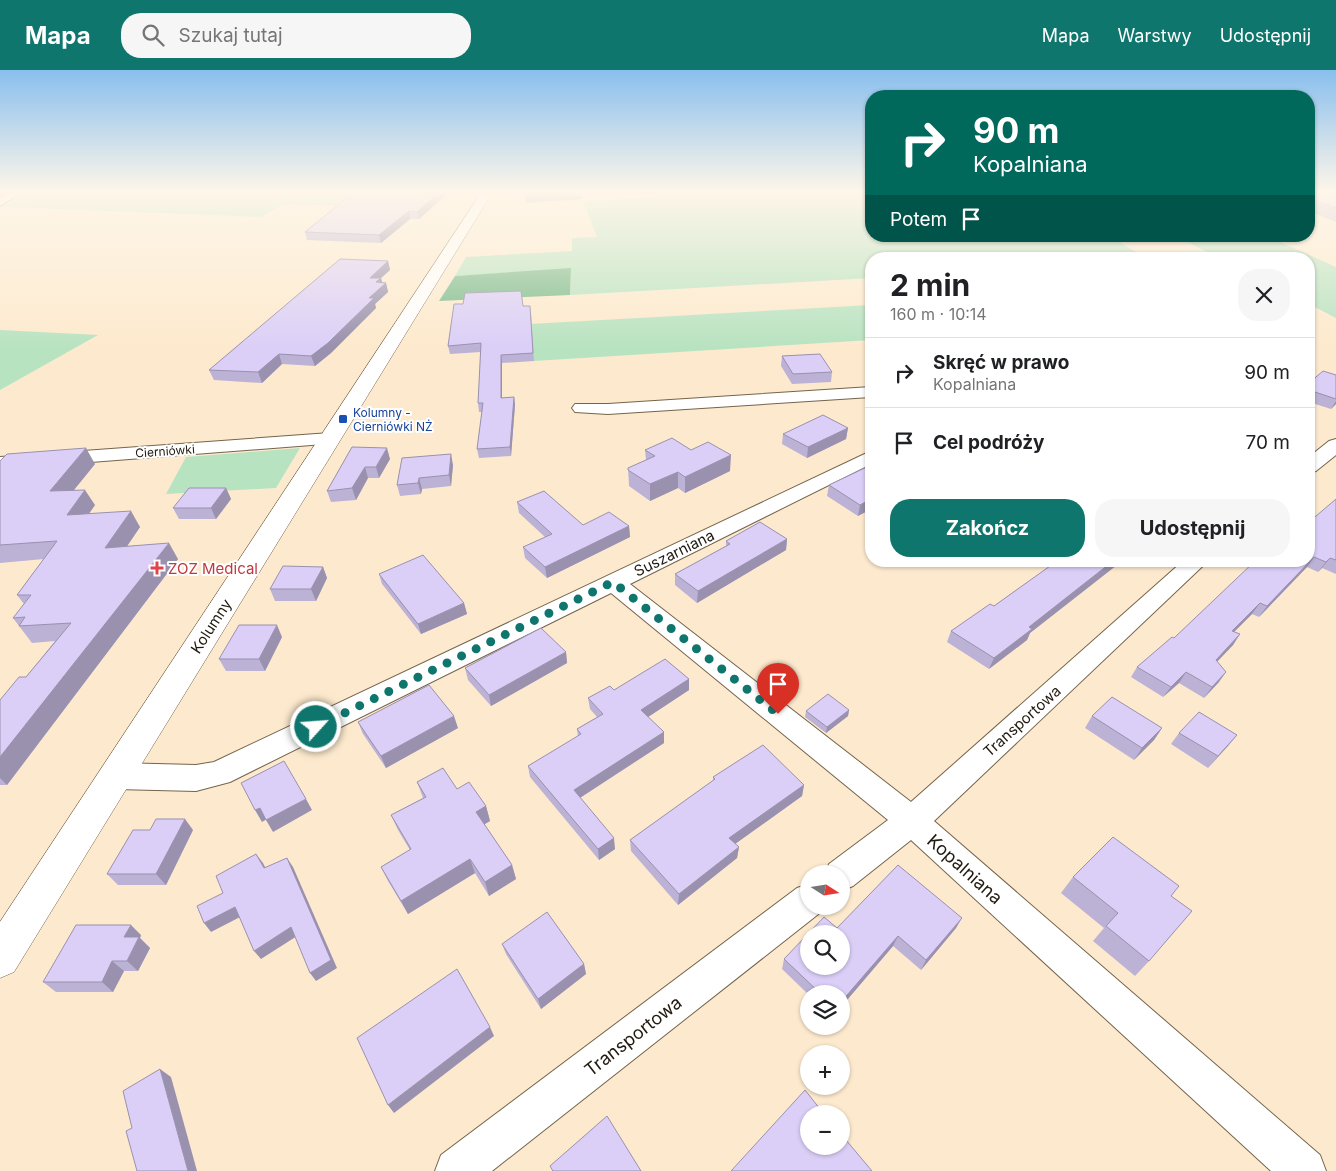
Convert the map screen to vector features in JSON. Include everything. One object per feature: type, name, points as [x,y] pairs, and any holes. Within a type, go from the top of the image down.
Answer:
[{"type":"street","name":"Kolumny","points":[[0,958],[454,244]]},
{"type":"street","points":[[581,408],[608,409],[865,392]]},
{"type":"street","name":"Cierniówki","points":[[0,463],[330,439]]},
{"type":"street","points":[[1315,462],[1336,445]]},
{"type":"street","name":"Suszarniana","points":[[116,776],[196,778],[219,773],[865,461]]},
{"type":"street","name":"Transportowa","points":[[850,868],[912,821],[1190,567]]},
{"type":"street","name":"Kopalniana","points":[[613,582],[912,821],[1304,1171]]},
{"type":"street","name":"Transportowa","points":[[457,1171],[800,907]]},
{"type":"green space","points":[[572,244],[1123,244],[1136,252],[865,252],[865,278],[570,295],[571,269],[455,276],[466,257],[572,251]]},
{"type":"green space","points":[[1192,244],[1286,244],[1303,252],[1207,252]]},
{"type":"green space","points":[[1315,258],[1336,267],[1336,318],[1315,307]]},
{"type":"green space","points":[[571,268],[570,295],[439,301],[455,276]]},
{"type":"green space","points":[[865,305],[865,340],[534,361],[530,324]]},
{"type":"green space","points":[[0,330],[98,335],[0,390]]},
{"type":"green space","points":[[300,448],[276,488],[166,494],[186,457]]},
{"type":"building","points":[[340,259],[388,261],[370,278],[381,278],[376,282],[386,283],[369,298],[374,298],[328,343],[311,356],[279,354],[258,372],[209,370]]},
{"type":"building","points":[[521,291],[523,306],[530,306],[533,353],[501,355],[501,398],[514,397],[510,447],[477,449],[483,403],[478,403],[481,343],[448,346],[454,304],[463,304],[465,293]]},
{"type":"building","points":[[820,354],[832,372],[793,374],[782,356]]},
{"type":"building","points":[[1323,371],[1336,375],[1336,399],[1315,392],[1315,378]]},
{"type":"building","points":[[823,415],[848,428],[808,447],[783,434]]},
{"type":"building","points":[[672,438],[691,450],[708,442],[731,455],[685,477],[678,472],[650,484],[628,470],[628,468],[655,456],[645,450]]},
{"type":"building","points":[[352,447],[387,448],[376,467],[365,467],[352,488],[327,491]]},
{"type":"building","points":[[86,448],[50,491],[85,490],[67,515],[131,511],[105,548],[169,543],[0,757],[0,700],[19,677],[26,677],[71,623],[19,626],[25,617],[13,618],[31,595],[17,595],[57,541],[0,545],[0,461],[7,454]]},
{"type":"building","points":[[451,454],[449,475],[419,478],[418,483],[397,485],[402,458]]},
{"type":"building","points":[[865,468],[865,502],[860,505],[829,485]]},
{"type":"building","points":[[189,488],[226,488],[211,508],[173,508]]},
{"type":"building","points":[[544,491],[583,525],[609,512],[629,526],[545,567],[523,547],[552,534],[517,502]]},
{"type":"building","points":[[1336,499],[1336,560],[1330,558],[1326,562],[1315,557],[1315,517]]},
{"type":"building","points":[[760,522],[787,539],[698,591],[675,574],[730,544],[726,541]]},
{"type":"building","points":[[423,555],[464,603],[418,624],[379,574]]},
{"type":"building","points":[[283,566],[323,567],[311,589],[270,589]]},
{"type":"building","points":[[1049,567],[1105,567],[1029,627],[1032,629],[994,658],[951,631],[990,604],[994,606]]},
{"type":"building","points":[[1249,567],[1304,567],[1267,606],[1260,603],[1232,631],[1240,634],[1216,660],[1226,672],[1212,687],[1186,672],[1171,687],[1137,667],[1172,637],[1174,638]]},
{"type":"building","points":[[239,625],[277,625],[259,659],[219,659]]},
{"type":"building","points":[[541,628],[566,652],[489,695],[465,668]]},
{"type":"building","points":[[665,659],[689,679],[641,710],[664,732],[574,790],[614,838],[598,849],[528,766],[581,734],[577,729],[603,714],[588,698],[610,686],[614,690]]},
{"type":"building","points":[[429,685],[454,716],[381,756],[358,722]]},
{"type":"building","points":[[828,694],[849,710],[827,727],[806,711]]},
{"type":"building","points":[[1112,697],[1162,728],[1142,748],[1092,716]]},
{"type":"building","points":[[1199,712],[1237,735],[1218,756],[1179,733]]},
{"type":"building","points":[[763,745],[804,785],[729,838],[739,847],[679,894],[630,840],[715,779],[713,777]]},
{"type":"building","points":[[284,761],[306,799],[266,820],[260,808],[255,810],[241,783]]},
{"type":"building","points":[[443,768],[457,789],[469,782],[486,806],[476,812],[512,865],[485,882],[470,859],[401,901],[381,867],[411,849],[391,815],[426,797],[417,782]]},
{"type":"building","points":[[156,819],[185,819],[156,874],[107,874],[133,830],[150,830]]},
{"type":"building","points":[[1113,837],[1179,886],[1171,896],[1192,911],[1149,961],[1106,926],[1118,913],[1073,877]]},
{"type":"building","points":[[256,854],[264,868],[287,858],[331,960],[310,973],[291,927],[254,951],[235,907],[204,923],[197,906],[223,893],[216,876]]},
{"type":"building","points":[[898,865],[962,918],[926,960],[898,936],[850,992],[850,985],[811,985],[801,975],[850,975],[850,925],[840,925]]},
{"type":"building","points":[[547,912],[584,964],[538,999],[502,944]]},
{"type":"building","points":[[824,917],[833,925],[816,925]]},
{"type":"building","points":[[76,925],[131,925],[124,937],[139,937],[127,961],[112,961],[102,982],[43,982]]},
{"type":"building","points":[[800,942],[800,974],[784,959]]},
{"type":"building","points":[[457,969],[490,1027],[388,1105],[357,1038]]},
{"type":"building","points":[[160,1069],[188,1171],[137,1171],[126,1131],[132,1128],[123,1091]]},
{"type":"building","points":[[800,1095],[809,1095],[817,1105],[800,1105],[800,1155],[850,1155],[850,1145],[872,1171],[731,1171]]},
{"type":"building","points":[[607,1116],[641,1171],[553,1171],[550,1166]]},
{"type":"place","name":"Kolumny - Cierniówki NŻ","points":[[343,419]]},
{"type":"place","name":"ZOZ Medical","points":[[157,568]]},
{"type":"route","points":[[316,727],[613,582],[778,714]]}]
